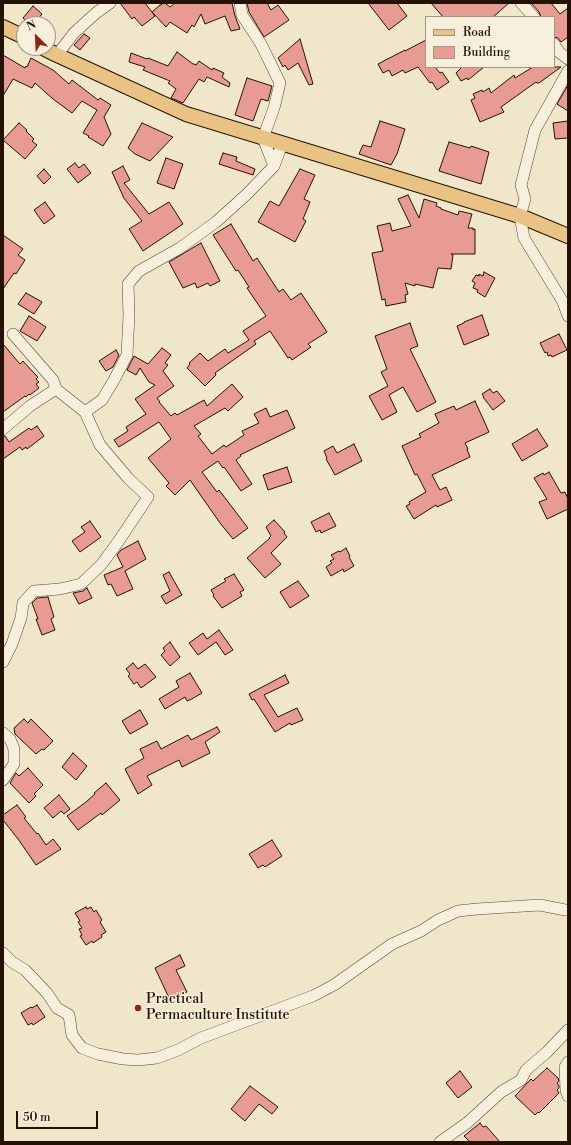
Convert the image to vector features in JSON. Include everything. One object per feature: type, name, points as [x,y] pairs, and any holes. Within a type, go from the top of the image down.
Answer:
[{"type":"main road","points":[[3,27],[16,34]]},
{"type":"main road","points":[[57,55],[186,114],[520,216],[568,236]]},
{"type":"street","points":[[57,55],[74,33],[96,13],[110,3]]},
{"type":"street","points":[[240,3],[242,15],[262,44],[280,83],[274,108],[263,138],[274,166]]},
{"type":"street","points":[[521,3],[533,16]]},
{"type":"street","points":[[555,46],[559,52],[568,59]]},
{"type":"street","points":[[568,71],[535,130],[521,185],[525,199],[520,216],[524,238],[563,302],[568,316]]},
{"type":"street","points":[[85,412],[102,400],[127,355],[129,315],[128,284],[140,272],[180,248],[216,222],[247,194],[274,166],[282,144]]},
{"type":"street","points":[[3,662],[15,638],[21,618],[23,603],[34,591],[60,589],[81,584],[101,565],[148,497],[128,478],[100,444],[85,412],[56,389],[53,380],[13,334]]},
{"type":"street","points":[[3,429],[30,406],[56,389]]},
{"type":"street","points":[[3,733],[10,739],[14,749],[14,764],[3,780]]},
{"type":"street","points":[[3,954],[25,970],[47,992],[57,1008],[69,1015],[72,1034],[82,1048],[98,1054],[123,1059],[138,1060],[157,1058],[178,1050],[201,1038],[313,996],[334,985],[392,944],[421,931],[438,920],[458,911],[478,908],[540,905],[568,910]]},
{"type":"street","points":[[440,1142],[467,1123],[501,1092],[522,1080],[526,1070],[547,1052],[568,1030]]},
{"type":"street","points":[[568,1062],[565,1067],[566,1090],[568,1096]]},
{"type":"building","points":[[120,3],[145,3],[155,16],[142,26],[134,17],[132,19]]},
{"type":"building","points":[[163,3],[170,7],[175,3],[232,3],[240,29],[231,31],[225,16],[205,24],[201,14],[194,27],[192,25],[187,33],[170,22],[166,27],[152,12]]},
{"type":"building","points":[[247,3],[267,3],[271,10],[278,5],[289,20],[264,37],[249,12]]},
{"type":"building","points":[[368,3],[397,3],[407,16],[389,30]]},
{"type":"building","points":[[431,3],[509,3],[494,16],[442,16]]},
{"type":"building","points":[[531,3],[551,3],[560,14],[568,8],[568,37],[561,42],[558,38],[555,37],[555,16],[541,16]]},
{"type":"building","points":[[33,6],[42,14],[40,16],[25,16]]},
{"type":"building","points":[[84,34],[90,38],[80,50],[74,45]]},
{"type":"building","points":[[300,39],[313,84],[309,85],[298,63],[288,70],[285,65],[283,67],[278,58]]},
{"type":"building","points":[[425,41],[425,68],[436,68],[440,73],[442,72],[449,82],[437,90],[432,82],[430,83],[418,67],[405,73],[403,70],[392,76],[389,70],[383,73],[378,64]]},
{"type":"building","points":[[177,52],[193,64],[196,65],[199,61],[212,70],[213,68],[224,73],[222,77],[230,83],[229,87],[207,77],[204,82],[199,79],[183,103],[171,98],[176,89],[168,83],[170,81],[143,70],[145,67],[129,62],[131,53],[168,66]]},
{"type":"building","points":[[3,55],[25,68],[26,66],[27,67],[31,58],[53,70],[69,84],[72,80],[98,100],[100,98],[111,105],[104,117],[111,134],[103,146],[83,133],[97,110],[82,101],[72,113],[35,83],[32,88],[13,79],[3,96]]},
{"type":"building","points":[[561,67],[539,83],[536,82],[501,107],[504,112],[480,122],[471,100],[475,98],[473,94],[482,90],[483,92],[489,88],[491,93],[514,75],[515,78],[531,68]]},
{"type":"building","points":[[461,68],[483,68],[468,80],[467,78],[461,81],[456,73]]},
{"type":"building","points":[[247,78],[272,86],[268,101],[261,99],[253,121],[235,115]]},
{"type":"building","points":[[568,85],[568,111],[557,104]]},
{"type":"building","points":[[380,121],[405,129],[397,154],[391,165],[359,154],[363,145],[371,147]]},
{"type":"building","points":[[568,121],[568,138],[555,139],[553,123]]},
{"type":"building","points":[[19,123],[27,130],[26,131],[34,139],[32,141],[37,145],[25,159],[3,140]]},
{"type":"building","points":[[142,123],[173,137],[150,161],[135,154],[128,148]]},
{"type":"building","points":[[449,142],[470,148],[471,146],[489,152],[481,184],[439,171]]},
{"type":"building","points":[[223,153],[237,157],[236,161],[255,169],[253,175],[219,164]]},
{"type":"building","points":[[166,158],[183,164],[174,189],[157,183]]},
{"type":"building","points":[[75,163],[79,168],[84,164],[91,173],[78,183],[67,169]]},
{"type":"building","points":[[123,166],[130,180],[124,183],[149,214],[169,202],[183,224],[143,251],[129,229],[142,221],[123,197],[112,172]]},
{"type":"building","points":[[44,169],[51,177],[44,184],[37,176]]},
{"type":"building","points":[[300,169],[315,175],[304,199],[310,202],[303,219],[306,221],[295,242],[258,222],[270,201],[279,206]]},
{"type":"building","points":[[408,195],[419,218],[424,199],[437,203],[436,206],[441,209],[458,215],[459,211],[472,214],[468,228],[473,228],[473,230],[475,229],[475,254],[451,254],[453,255],[451,269],[438,268],[433,288],[405,283],[408,294],[405,295],[406,302],[386,306],[385,299],[382,300],[372,253],[383,251],[377,226],[390,223],[392,231],[411,226],[398,199]]},
{"type":"building","points":[[45,202],[55,216],[44,224],[34,210]]},
{"type":"building","points":[[231,224],[253,261],[257,258],[279,292],[283,289],[291,300],[301,293],[327,332],[308,344],[311,347],[292,360],[290,357],[288,358],[270,331],[254,341],[256,344],[215,373],[216,375],[205,386],[187,368],[190,364],[189,363],[200,353],[208,361],[225,349],[228,353],[249,340],[243,331],[266,316],[247,288],[249,287],[238,270],[236,271],[213,235]]},
{"type":"building","points":[[3,235],[23,249],[18,255],[25,260],[16,274],[14,273],[3,289]]},
{"type":"building","points":[[201,243],[220,281],[210,286],[208,283],[197,288],[195,283],[183,288],[169,262]]},
{"type":"building","points":[[484,272],[495,278],[485,297],[477,292],[478,290],[473,288],[475,283],[472,281],[476,275],[479,276],[479,274],[483,276]]},
{"type":"building","points":[[26,293],[42,302],[34,314],[18,304]]},
{"type":"building","points":[[482,315],[489,335],[464,345],[457,326]]},
{"type":"building","points":[[29,316],[46,327],[37,341],[20,331]]},
{"type":"building","points":[[410,323],[418,346],[410,349],[436,402],[417,412],[403,387],[389,395],[397,412],[382,420],[369,396],[388,386],[381,372],[387,369],[375,336]]},
{"type":"building","points":[[559,334],[567,350],[552,357],[551,355],[548,356],[547,352],[545,353],[540,343]]},
{"type":"building","points":[[3,344],[20,364],[23,361],[38,377],[36,379],[39,382],[36,384],[39,388],[3,412]]},
{"type":"building","points":[[162,348],[171,355],[165,363],[168,365],[163,371],[174,386],[157,398],[171,416],[175,413],[177,415],[204,400],[207,406],[232,384],[243,397],[228,411],[225,408],[194,426],[201,434],[198,436],[212,454],[224,445],[226,447],[244,435],[242,431],[259,423],[254,414],[266,408],[270,417],[287,410],[295,428],[240,455],[241,456],[236,460],[252,484],[241,491],[218,461],[202,472],[217,492],[219,490],[248,528],[233,539],[190,480],[175,495],[166,486],[169,483],[148,458],[171,439],[159,422],[119,447],[114,440],[128,431],[126,427],[146,414],[135,399],[155,385],[149,382],[140,368],[136,375],[127,370],[134,356],[148,364]]},
{"type":"building","points":[[116,350],[119,355],[113,367],[106,371],[99,361]]},
{"type":"building","points":[[490,389],[493,393],[497,391],[505,401],[493,410],[482,394]]},
{"type":"building","points":[[475,401],[489,432],[465,443],[470,457],[432,475],[440,490],[446,487],[452,500],[437,507],[436,505],[414,519],[406,506],[410,504],[409,502],[426,492],[417,474],[415,475],[402,446],[421,437],[419,434],[439,423],[435,414],[454,406],[456,410]]},
{"type":"building","points":[[37,426],[44,436],[27,449],[26,447],[22,450],[20,447],[3,459],[3,436],[5,436],[9,442],[29,428],[31,430]]},
{"type":"building","points":[[537,429],[548,446],[522,461],[512,444]]},
{"type":"building","points":[[354,444],[362,461],[335,475],[326,459],[327,458],[324,451],[333,446],[337,453]]},
{"type":"building","points":[[287,467],[292,482],[268,490],[263,475]]},
{"type":"building","points":[[549,472],[561,493],[565,492],[568,499],[568,509],[547,519],[539,502],[547,499],[534,478],[543,473],[544,475]]},
{"type":"building","points":[[329,513],[336,526],[321,533],[320,530],[316,532],[311,522]]},
{"type":"building","points":[[274,520],[285,532],[284,533],[287,537],[271,553],[281,564],[265,578],[247,558],[270,538],[271,536],[266,527]]},
{"type":"building","points":[[90,521],[101,537],[80,552],[72,541],[85,532],[81,527]]},
{"type":"building","points":[[138,541],[146,559],[125,571],[133,589],[117,596],[111,584],[108,585],[104,575],[123,567],[117,555],[121,550]]},
{"type":"building","points":[[346,548],[354,566],[344,572],[343,569],[331,576],[326,567],[332,563],[330,561],[334,559],[331,555]]},
{"type":"building","points":[[169,572],[182,595],[166,604],[161,596],[170,591],[163,575]]},
{"type":"building","points":[[234,574],[244,590],[240,592],[242,596],[222,608],[213,596],[214,595],[211,590],[226,581],[224,579]]},
{"type":"building","points":[[298,581],[309,596],[290,608],[280,592]]},
{"type":"building","points":[[87,588],[92,598],[79,604],[73,593],[83,591]]},
{"type":"building","points":[[48,597],[54,617],[51,619],[55,630],[42,635],[32,603],[37,598]]},
{"type":"building","points":[[219,630],[233,650],[225,655],[216,642],[198,655],[189,643],[203,633],[207,639]]},
{"type":"building","points":[[170,642],[180,657],[170,666],[161,655],[165,651],[163,648]]},
{"type":"building","points":[[133,663],[138,669],[145,664],[156,677],[141,688],[137,682],[134,684],[128,676],[130,674],[126,669]]},
{"type":"building","points":[[190,673],[202,693],[187,701],[185,697],[165,709],[159,699],[179,687],[176,681]]},
{"type":"building","points":[[285,675],[289,683],[264,695],[278,717],[297,708],[303,720],[291,725],[290,723],[275,732],[254,699],[252,700],[249,694]]},
{"type":"building","points":[[140,710],[148,724],[130,734],[122,721]]},
{"type":"building","points":[[24,719],[28,723],[31,719],[53,741],[44,750],[42,749],[36,754],[15,734],[14,728]]},
{"type":"building","points":[[217,727],[220,732],[205,742],[210,753],[182,767],[179,760],[147,776],[152,785],[138,794],[125,769],[144,758],[140,749],[157,741],[161,749],[188,735],[191,740]]},
{"type":"building","points":[[73,753],[87,766],[76,780],[62,767]]},
{"type":"building","points":[[28,768],[43,785],[34,794],[36,796],[29,803],[10,783],[16,773],[19,776]]},
{"type":"building","points":[[106,783],[120,800],[102,815],[101,813],[78,830],[67,816],[86,802]]},
{"type":"building","points":[[59,795],[70,809],[64,814],[61,811],[53,818],[44,808]]},
{"type":"building","points":[[17,805],[26,817],[24,818],[37,834],[38,833],[46,845],[53,839],[61,849],[36,865],[3,820],[3,815]]},
{"type":"building","points":[[272,840],[282,856],[265,867],[263,865],[258,868],[249,854]]},
{"type":"building","points":[[86,907],[87,909],[91,907],[94,912],[96,910],[102,920],[100,922],[106,932],[101,935],[102,937],[93,943],[92,941],[86,945],[80,936],[82,935],[79,929],[82,928],[75,913]]},
{"type":"building","points":[[180,955],[185,966],[176,970],[187,992],[170,1000],[155,968]]},
{"type":"building","points":[[37,1005],[45,1017],[33,1025],[32,1023],[28,1025],[21,1013]]},
{"type":"building","points":[[547,1068],[558,1078],[559,1081],[557,1083],[559,1088],[557,1090],[559,1093],[539,1113],[538,1112],[535,1115],[515,1096],[531,1079],[533,1081]]},
{"type":"building","points":[[460,1071],[472,1087],[458,1098],[446,1083]]},
{"type":"building","points":[[250,1086],[278,1107],[272,1114],[259,1104],[245,1121],[231,1109]]},
{"type":"building","points":[[480,1123],[483,1127],[486,1126],[500,1142],[470,1142],[464,1136]]},
{"type":"place","name":"Practical Permaculture Institute","points":[[138,1008]]}]
